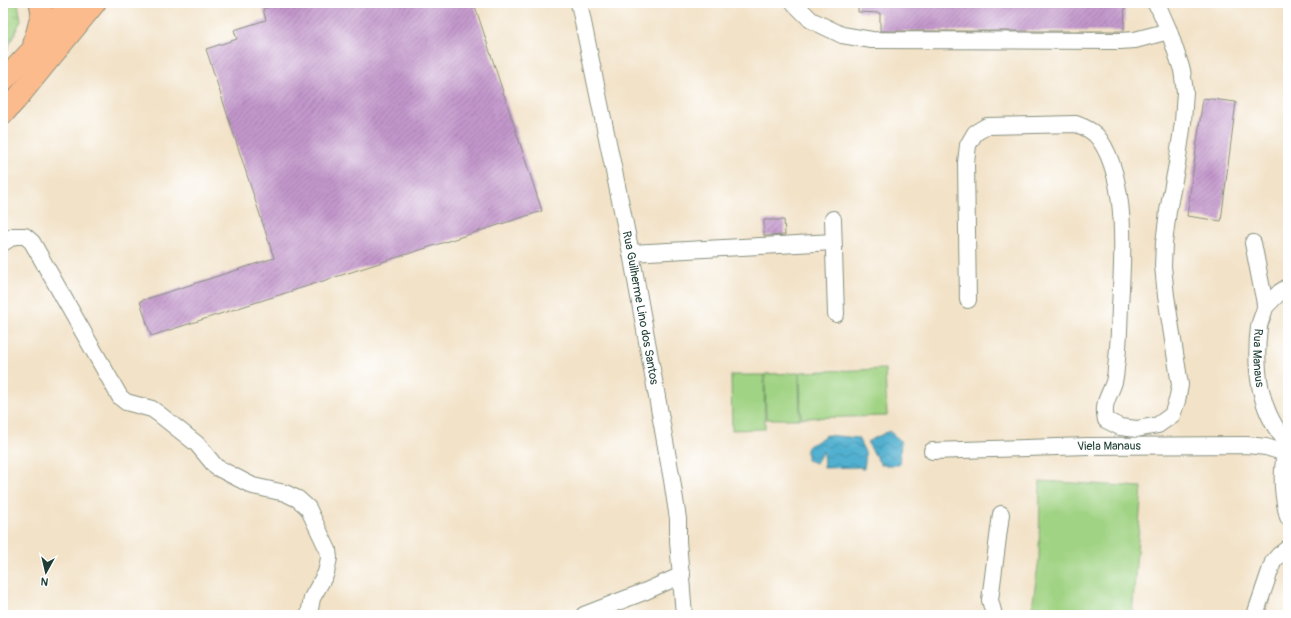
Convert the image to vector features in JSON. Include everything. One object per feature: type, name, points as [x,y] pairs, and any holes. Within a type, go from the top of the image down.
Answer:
[{"type":"main road","points":[[32,50],[42,13],[40,3]]},
{"type":"main road","points":[[3,82],[32,50],[60,6]]},
{"type":"main road","points":[[9,108],[93,6]]},
{"type":"street","name":"Rua Guilherme Lino dos Santos","points":[[579,3],[631,253],[672,480],[678,519],[678,541],[682,575],[684,615]]},
{"type":"street","points":[[794,3],[811,20],[842,34],[872,40],[1120,41],[1135,40],[1169,31]]},
{"type":"street","points":[[968,300],[966,163],[968,145],[975,133],[987,126],[1002,125],[1076,124],[1087,128],[1100,139],[1109,155],[1117,182],[1122,231],[1122,286],[1118,346],[1114,382],[1104,405],[1106,420],[1120,427],[1137,429],[1158,425],[1172,415],[1177,401],[1180,385],[1166,296],[1163,266],[1164,243],[1183,122],[1185,92],[1182,70],[1169,31],[1159,8],[1155,3]]},
{"type":"street","points":[[9,108],[29,71],[46,47],[60,6],[72,16],[93,6]]},
{"type":"street","points":[[833,219],[836,314]]},
{"type":"street","points":[[3,243],[14,236],[25,236],[32,242],[120,397],[126,402],[152,410],[159,414],[197,444],[216,467],[253,486],[285,493],[298,499],[308,508],[328,550],[329,558],[326,573],[312,598],[309,615]]},
{"type":"street","points":[[631,253],[833,242]]},
{"type":"street","name":"Rua Manaus","points":[[1254,243],[1265,307],[1259,325],[1257,366],[1264,402],[1270,418],[1287,447]]},
{"type":"street","points":[[1265,307],[1280,292],[1288,287]]},
{"type":"street","name":"Viela Manaus","points":[[932,451],[1087,446],[1247,444],[1287,447]]},
{"type":"street","points":[[1287,447],[1283,482],[1288,517]]},
{"type":"street","points":[[994,615],[990,600],[1001,514]]},
{"type":"street","points":[[1255,615],[1274,562],[1279,555],[1288,548]]},
{"type":"street","points":[[584,615],[646,591],[682,575]]},
{"type":"green space","points":[[3,3],[18,3],[21,20],[3,56]]},
{"type":"green space","points":[[885,369],[887,416],[801,418],[800,372]]},
{"type":"green space","points":[[799,373],[800,419],[766,419],[765,374]]},
{"type":"green space","points":[[731,375],[764,375],[765,429],[732,430]]},
{"type":"green space","points":[[1040,481],[1142,487],[1132,615],[1031,615],[1039,559]]},
{"type":"water","points":[[889,431],[901,441],[899,465],[881,465],[867,442]]},
{"type":"water","points":[[827,435],[858,438],[866,454],[864,469],[861,469],[862,467],[824,468],[823,451],[816,463],[807,460],[807,447]]},
{"type":"building","points":[[282,3],[474,3],[542,211],[151,336],[140,301],[274,258],[206,49],[237,39],[234,30],[266,20],[263,9]]},
{"type":"building","points":[[858,3],[1125,3],[1124,31],[880,31],[880,13],[858,12]]},
{"type":"building","points":[[1203,98],[1236,102],[1221,221],[1187,216]]},
{"type":"building","points":[[764,220],[784,220],[785,235],[764,236]]}]
